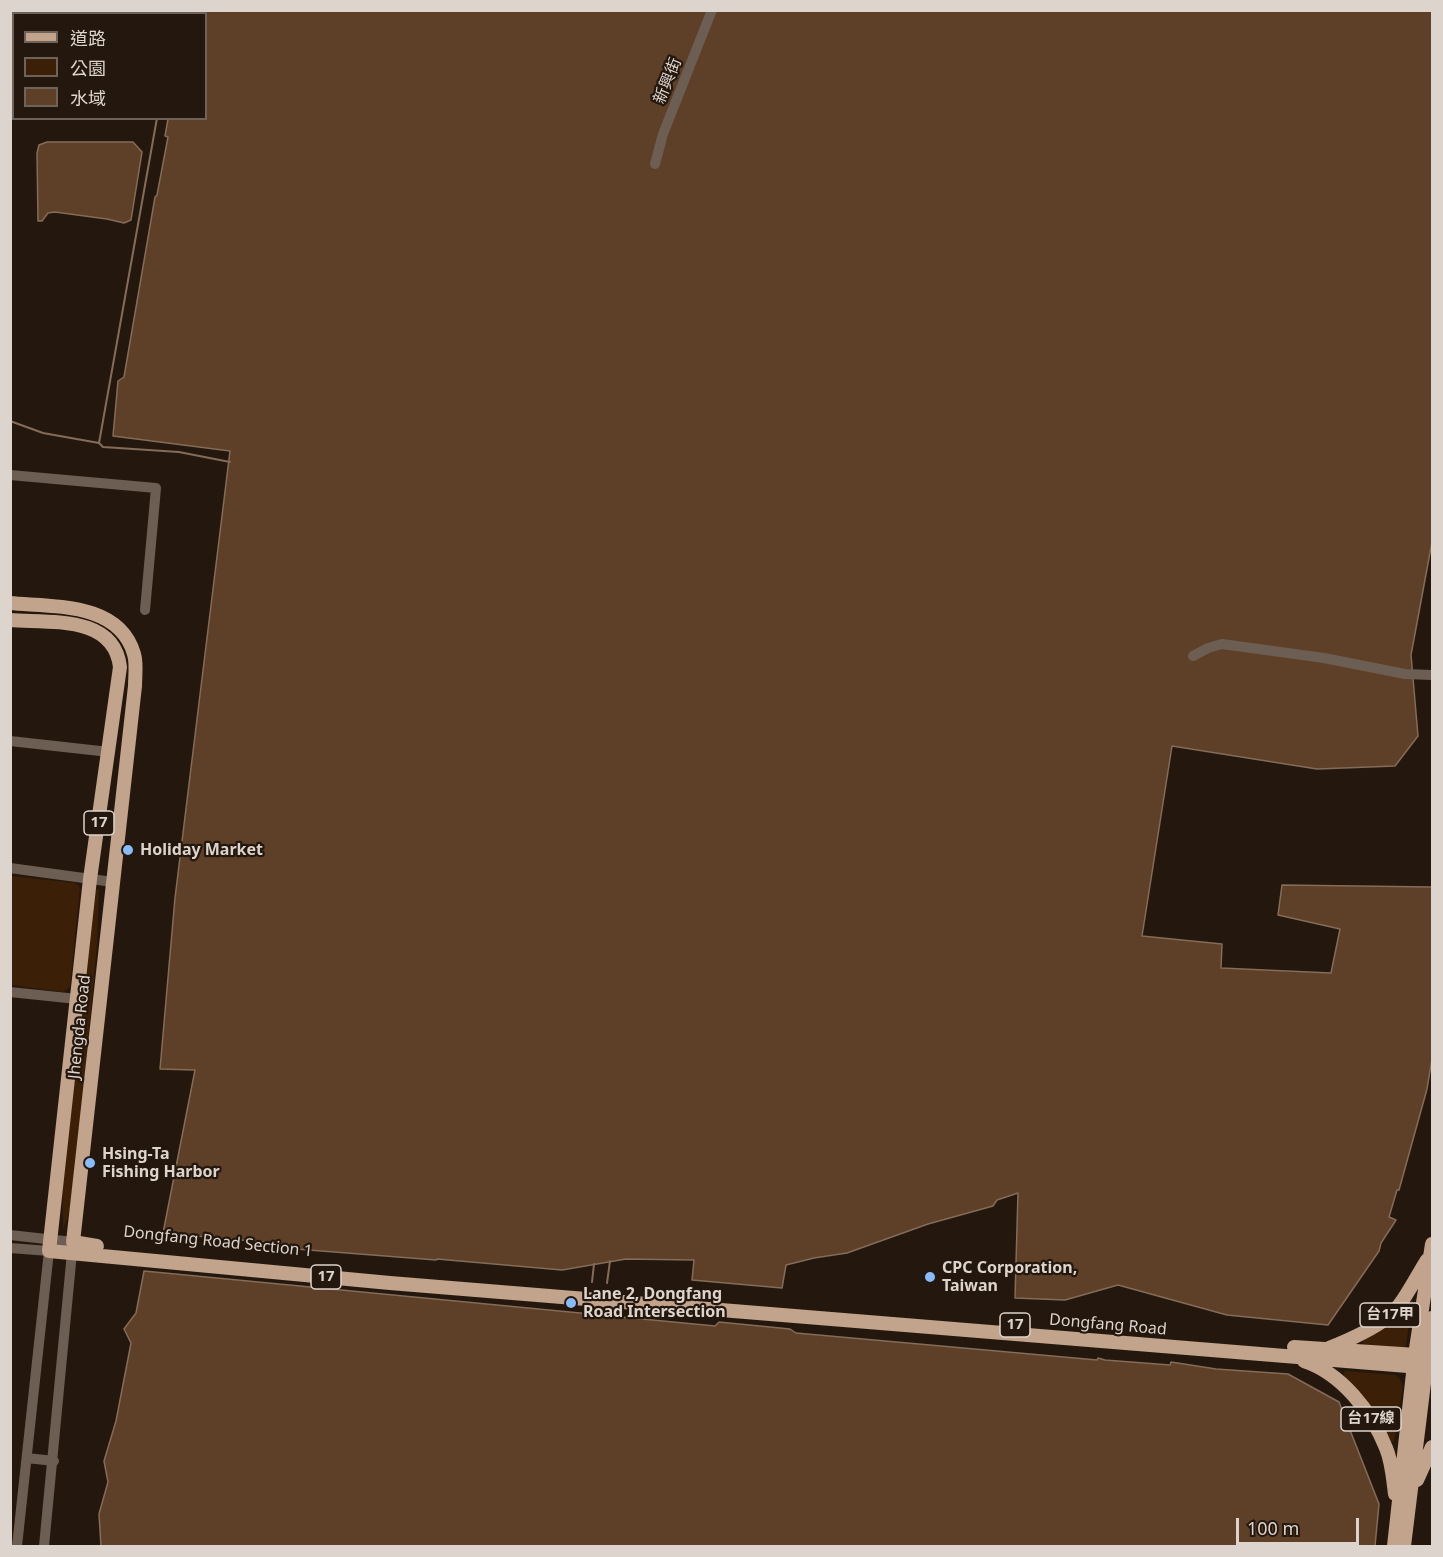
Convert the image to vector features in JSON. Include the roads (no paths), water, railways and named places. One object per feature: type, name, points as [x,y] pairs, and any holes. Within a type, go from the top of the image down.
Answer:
[{"type":"main road","name":"Jhengda Road","points":[[10,603],[90,612],[105,618],[119,628],[134,655],[135,686],[72,1247]]},
{"type":"main road","name":"Jhengda Road","points":[[10,620],[86,627],[100,632],[112,642],[118,653],[120,674],[90,879],[50,1245]]},
{"type":"main road","name":"Dongfang Road Section 1","points":[[50,1245],[602,1296]]},
{"type":"main road","name":"台17甲","points":[[1324,1350],[1356,1337],[1389,1317],[1409,1289],[1432,1248]]},
{"type":"main road","points":[[1424,1362],[1432,1248]]},
{"type":"main road","name":"Dongfang Road","points":[[602,1296],[1324,1350],[1424,1362]]},
{"type":"main road","name":"Dongfang Road","points":[[602,1296],[1288,1356],[1424,1362]]},
{"type":"main road","points":[[1404,1546],[1402,1522],[1432,1318]]},
{"type":"main road","name":"台17線","points":[[1288,1356],[1311,1364],[1337,1380],[1374,1423],[1387,1449],[1402,1522]]},
{"type":"main road","points":[[1394,1546],[1418,1474],[1432,1447]]},
{"type":"street","name":"新興街","points":[[655,164],[663,134],[712,10]]},
{"type":"street","points":[[10,475],[156,488],[145,610]]},
{"type":"street","points":[[1193,656],[1222,644],[1324,658],[1405,674],[1432,675]]},
{"type":"street","points":[[10,741],[109,752]]},
{"type":"street","points":[[10,868],[113,882]]},
{"type":"street","points":[[10,992],[77,999]]},
{"type":"street","name":"Dongfang Road Section 1","points":[[10,1235],[50,1245]]},
{"type":"street","name":"Jhengda Road","points":[[17,1546],[50,1245]]},
{"type":"street","name":"Dongfang Road Section 1","points":[[10,1248],[50,1245]]},
{"type":"street","name":"Jhengda Road","points":[[44,1546],[54,1461],[72,1247]]},
{"type":"street","points":[[27,1458],[54,1461]]},
{"type":"water","points":[[156,10],[158,12],[32,12]]},
{"type":"water","points":[[1432,11],[1432,542],[1411,655],[1418,736],[1395,766],[1317,769],[1172,746],[1142,936],[1222,944],[1221,968],[1331,973],[1340,929],[1278,915],[1282,885],[1432,887],[1432,1059],[1427,1089],[1399,1190],[1397,1190],[1389,1217],[1396,1220],[1381,1243],[1379,1251],[1328,1325],[1227,1315],[1118,1285],[1065,1300],[1015,1298],[1018,1193],[997,1200],[993,1206],[928,1224],[847,1253],[786,1265],[782,1288],[692,1280],[694,1260],[626,1259],[562,1270],[296,1249],[296,1245],[163,1233],[195,1070],[160,1069],[175,898],[230,451],[113,436],[118,381],[124,377],[155,197],[168,137],[165,136],[168,120],[207,120],[207,12],[186,12]]},
{"type":"water","points":[[47,142],[133,142],[142,152],[131,220],[124,223],[55,212],[48,213],[42,221],[38,221],[37,153],[39,145]]},
{"type":"water","points":[[144,1271],[715,1326],[719,1322],[790,1329],[796,1333],[1097,1360],[1098,1358],[1170,1365],[1171,1362],[1216,1369],[1288,1374],[1339,1402],[1379,1504],[1375,1546],[101,1546],[99,1514],[108,1482],[104,1461],[116,1421],[131,1343],[124,1329],[136,1313]]},
{"type":"waterway","points":[[99,443],[157,120]]},
{"type":"waterway","points":[[10,421],[43,433],[99,443],[103,447],[179,452],[230,462]]},
{"type":"waterway","points":[[607,1283],[610,1261]]},
{"type":"waterway","points":[[592,1282],[594,1264]]},
{"type":"waterway","points":[[589,1316],[590,1306]]},
{"type":"waterway","points":[[605,1308],[605,1317]]},
{"type":"place","name":"Holiday Market","points":[[128,850]]},
{"type":"place","name":"Hsing-Ta Fishing Harbor","points":[[90,1163]]},
{"type":"place","name":"CPC Corporation, Taiwan","points":[[930,1277]]},
{"type":"place","name":"Lane 2, Dongfang Road Intersection","points":[[571,1303]]}]
